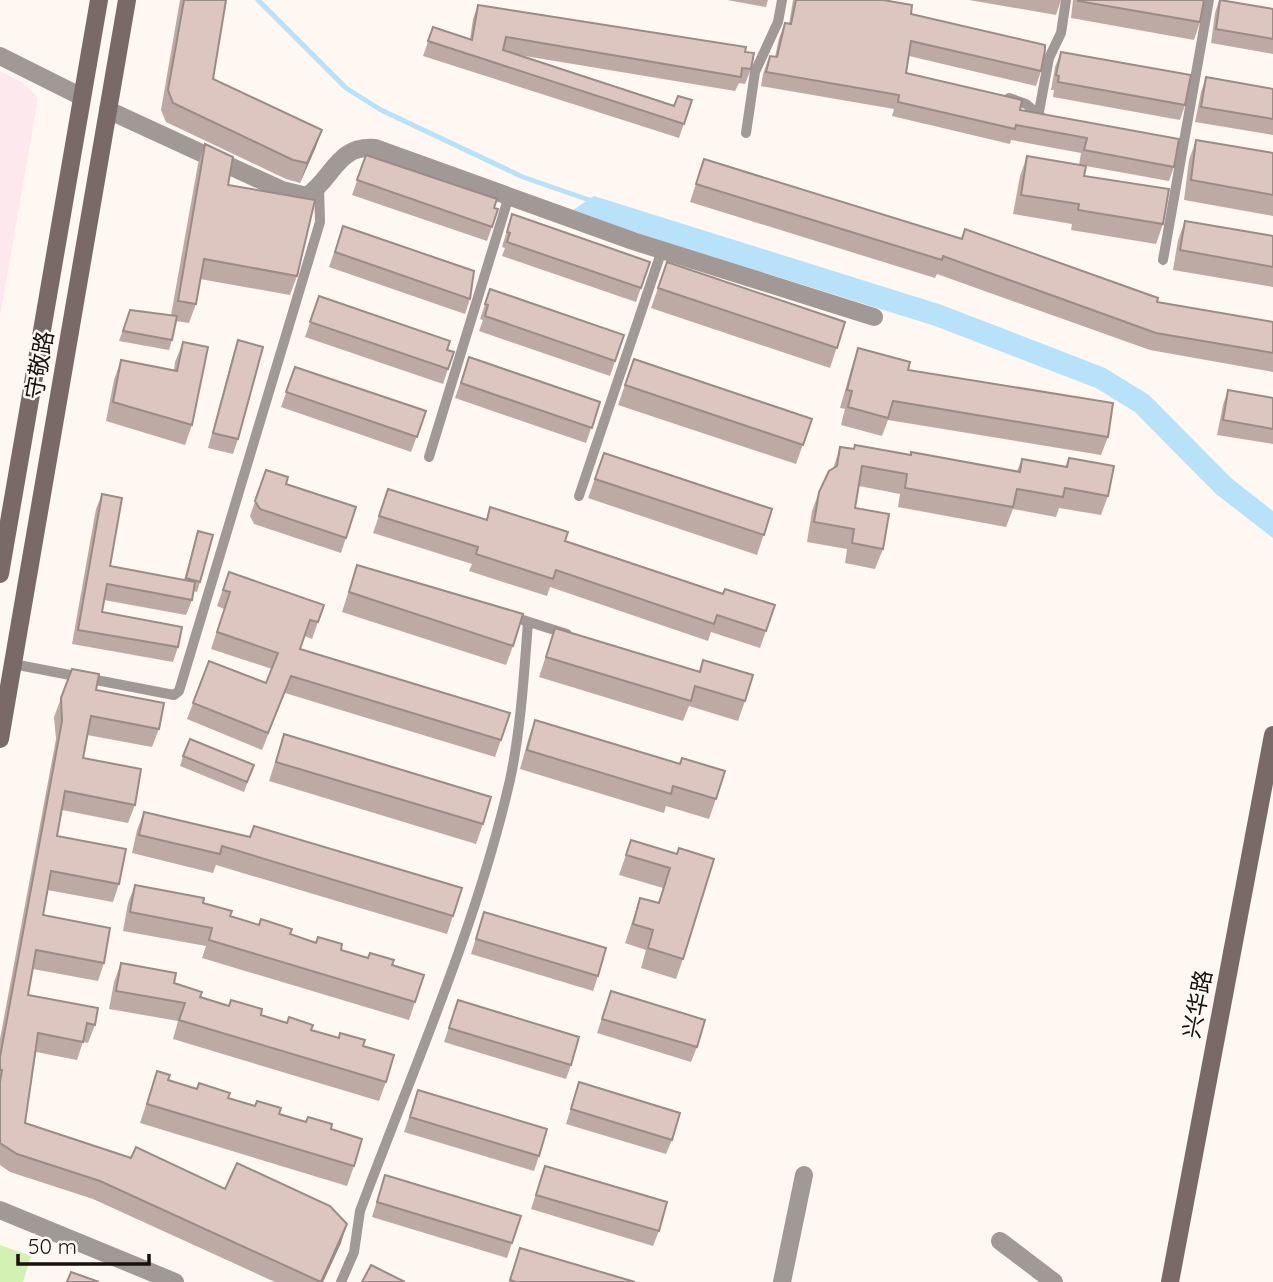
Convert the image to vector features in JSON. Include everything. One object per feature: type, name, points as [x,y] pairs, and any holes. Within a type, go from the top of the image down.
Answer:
[{"type":"main road","name":"守敬路","points":[[0,574],[99,0]]},
{"type":"main road","name":"守敬路","points":[[0,739],[127,0]]},
{"type":"main road","name":"兴华路","points":[[1170,1282],[1273,735]]},
{"type":"street","points":[[0,56],[82,97]]},
{"type":"street","points":[[108,110],[282,190],[307,196],[319,187],[344,155],[359,146],[375,148],[662,250],[874,317]]},
{"type":"street","points":[[782,1282],[804,1175]]},
{"type":"street","points":[[0,1210],[175,1282]]},
{"type":"street","points":[[1000,1241],[1054,1282]]},
{"type":"lane","points":[[746,133],[755,72],[778,22],[782,0]]},
{"type":"lane","points":[[1038,117],[1049,58],[1061,33],[1066,0]]},
{"type":"lane","points":[[1163,260],[1209,0]]},
{"type":"lane","points":[[993,94],[1018,100],[1038,117],[1061,123]]},
{"type":"lane","points":[[1156,141],[1183,146]]},
{"type":"lane","points":[[13,664],[174,695],[179,691],[320,222],[319,187]]},
{"type":"lane","points":[[429,457],[509,196]]},
{"type":"lane","points":[[579,496],[662,250]]},
{"type":"lane","points":[[515,618],[579,637]]},
{"type":"lane","points":[[341,1282],[354,1252],[360,1211],[455,962],[499,820],[517,737],[528,622]]},
{"type":"shaded area","points":[[0,71],[25,84],[38,98],[0,316]]},
{"type":"green space","points":[[0,1245],[31,1256],[23,1282],[0,1282]]},
{"type":"water","points":[[594,196],[942,305],[1105,368],[1149,395],[1231,478],[1273,511],[1273,538],[1216,494],[1135,412],[1096,388],[935,326],[643,235],[573,210]]},
{"type":"building","points":[[184,0],[226,0],[213,79],[322,130],[307,163],[293,160],[173,103],[168,90]]},
{"type":"building","points":[[796,0],[883,0],[912,5],[911,14],[1045,45],[1041,71],[911,41],[906,73],[1022,100],[1020,110],[1179,139],[1174,167],[1084,150],[1087,138],[1016,125],[1015,129],[898,102],[899,95],[766,72],[770,56],[777,57],[785,23],[791,24]]},
{"type":"building","points":[[1078,0],[1204,0],[1200,22]]},
{"type":"building","points":[[1220,0],[1273,9],[1273,39],[1216,29]]},
{"type":"building","points":[[478,5],[746,47],[745,52],[754,53],[751,69],[742,68],[741,77],[506,37],[503,50],[674,106],[678,96],[692,100],[684,124],[428,41],[433,27],[472,40]]},
{"type":"building","points":[[1061,52],[1191,75],[1185,105],[1058,82],[1059,76],[1056,75]]},
{"type":"building","points":[[1206,77],[1273,89],[1273,119],[1201,107]]},
{"type":"building","points":[[1196,140],[1273,153],[1273,195],[1191,180]]},
{"type":"building","points":[[205,144],[233,157],[228,185],[315,200],[297,276],[204,259],[196,304],[178,301]]},
{"type":"building","points":[[366,155],[497,199],[494,208],[498,209],[492,227],[357,180]]},
{"type":"building","points":[[1027,156],[1086,166],[1084,176],[1169,189],[1163,224],[1078,210],[1079,204],[1021,195]]},
{"type":"building","points":[[704,159],[962,239],[965,229],[1158,298],[1157,302],[1273,322],[1273,353],[1156,333],[943,256],[942,260],[696,184]]},
{"type":"building","points":[[512,214],[650,262],[641,288],[507,242]]},
{"type":"building","points":[[1185,221],[1273,236],[1273,267],[1180,250]]},
{"type":"building","points":[[343,226],[474,271],[470,299],[335,252]]},
{"type":"building","points":[[667,262],[845,322],[837,348],[658,288]]},
{"type":"building","points":[[490,289],[624,335],[615,361],[485,316],[488,305],[485,304]]},
{"type":"building","points":[[319,296],[450,341],[447,350],[454,352],[448,369],[310,322]]},
{"type":"building","points":[[130,310],[177,316],[172,340],[123,331]]},
{"type":"building","points":[[238,340],[263,347],[238,439],[213,433]]},
{"type":"building","points":[[183,342],[208,347],[192,425],[113,402],[121,360],[177,371]]},
{"type":"building","points":[[858,348],[910,362],[908,370],[1113,403],[1108,437],[893,401],[888,418],[848,407],[852,391],[847,390]]},
{"type":"building","points":[[469,357],[600,402],[592,428],[461,383]]},
{"type":"building","points":[[634,359],[812,419],[803,445],[625,385]]},
{"type":"building","points":[[295,367],[426,411],[417,437],[286,392]]},
{"type":"building","points":[[1228,390],[1273,398],[1273,429],[1223,420]]},
{"type":"building","points":[[855,445],[911,455],[911,452],[1020,472],[1022,459],[1067,467],[1069,458],[1114,466],[1108,496],[1065,488],[1063,497],[1017,489],[1013,507],[905,488],[907,474],[862,466],[855,508],[889,514],[883,549],[852,543],[854,529],[814,522],[819,492],[829,471],[837,466],[840,447],[854,449]]},
{"type":"building","points":[[604,453],[772,509],[764,535],[595,479]]},
{"type":"building","points":[[266,470],[288,477],[286,484],[356,507],[346,538],[260,509],[255,501]]},
{"type":"building","points":[[388,489],[487,520],[490,507],[568,532],[565,541],[723,594],[725,589],[775,605],[766,631],[717,615],[714,624],[556,570],[553,579],[476,554],[478,547],[379,516]]},
{"type":"building","points":[[102,494],[122,498],[110,566],[195,582],[192,600],[107,584],[102,612],[182,627],[178,647],[78,630]]},
{"type":"building","points":[[198,531],[213,535],[200,582],[186,578]]},
{"type":"building","points":[[357,565],[523,614],[513,646],[349,592]]},
{"type":"building","points":[[229,572],[324,605],[318,622],[310,620],[300,649],[510,713],[501,740],[291,676],[268,733],[193,703],[209,661],[266,683],[278,653],[217,632],[230,592],[223,590]]},
{"type":"building","points":[[555,628],[700,672],[703,660],[753,675],[745,701],[695,686],[691,701],[546,657]]},
{"type":"building","points":[[72,669],[99,674],[96,690],[164,703],[159,729],[91,716],[83,758],[141,769],[135,805],[65,791],[57,836],[126,849],[119,884],[51,871],[43,915],[110,928],[104,963],[36,950],[28,995],[98,1008],[95,1025],[87,1023],[83,1042],[38,1033],[25,1123],[131,1158],[136,1147],[225,1189],[237,1163],[330,1206],[347,1224],[321,1282],[100,1181],[17,1154],[0,1143],[0,1057],[62,721],[61,698]]},
{"type":"building","points":[[535,720],[680,764],[682,758],[725,771],[716,799],[673,786],[671,794],[527,750]]},
{"type":"building","points":[[284,734],[491,797],[483,824],[276,762]]},
{"type":"building","points":[[190,739],[254,765],[247,782],[183,756]]},
{"type":"building","points":[[144,812],[250,837],[254,826],[462,888],[453,916],[222,846],[220,854],[139,835]]},
{"type":"building","points":[[631,840],[677,854],[679,848],[714,859],[683,959],[648,948],[653,930],[633,924],[640,898],[659,903],[670,868],[626,855]]},
{"type":"building","points":[[135,885],[204,898],[203,903],[232,911],[230,916],[259,925],[261,919],[292,929],[290,934],[316,943],[318,937],[342,944],[341,950],[368,958],[370,953],[394,960],[392,965],[424,975],[415,1002],[209,940],[212,928],[130,912]]},
{"type":"building","points":[[484,912],[606,948],[598,976],[476,939]]},
{"type":"building","points":[[121,963],[176,973],[174,983],[202,992],[200,997],[229,1006],[231,1000],[262,1009],[261,1015],[287,1023],[289,1017],[313,1025],[311,1030],[339,1038],[340,1033],[365,1040],[363,1046],[394,1055],[386,1082],[179,1020],[185,1003],[116,991]]},
{"type":"building","points":[[611,991],[705,1020],[697,1047],[602,1019]]},
{"type":"building","points":[[458,1000],[579,1037],[571,1065],[449,1028]]},
{"type":"building","points":[[157,1071],[170,1075],[168,1080],[197,1089],[199,1083],[230,1093],[228,1098],[255,1106],[257,1101],[281,1108],[279,1114],[306,1122],[308,1117],[332,1124],[331,1129],[362,1139],[354,1166],[147,1104]]},
{"type":"building","points":[[579,1082],[680,1113],[672,1140],[571,1109]]},
{"type":"building","points":[[418,1090],[547,1129],[539,1156],[410,1117]]},
{"type":"building","points":[[545,1166],[667,1202],[659,1231],[536,1195]]},
{"type":"building","points":[[385,1175],[521,1216],[512,1243],[377,1202]]},
{"type":"building","points":[[520,1248],[635,1282],[516,1282],[510,1280]]},
{"type":"building","points":[[371,1265],[405,1282],[362,1282]]},
{"type":"building","points":[[71,1272],[99,1282],[67,1282]]},
{"type":"waterway","points":[[258,0],[346,88],[381,110],[523,177],[592,201]]}]
